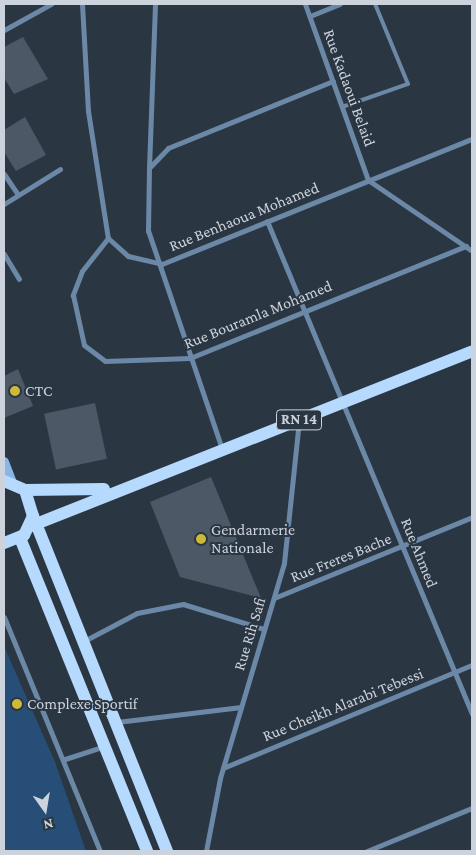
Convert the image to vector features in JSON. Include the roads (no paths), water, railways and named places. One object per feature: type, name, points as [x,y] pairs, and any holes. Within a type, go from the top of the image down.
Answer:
[{"type":"main road","name":"RN 14","points":[[34,522],[472,351]]},
{"type":"main road","points":[[8,482],[24,490],[34,522],[84,641],[167,851]]},
{"type":"main road","name":"RN 14","points":[[24,490],[124,486]]},
{"type":"main road","points":[[4,543],[20,538],[34,522]]},
{"type":"main road","points":[[20,538],[147,851]]},
{"type":"street","points":[[4,30],[51,4]]},
{"type":"street","points":[[82,4],[88,110],[108,238]]},
{"type":"street","points":[[155,4],[148,231],[162,264],[190,358],[222,450]]},
{"type":"street","name":"Rue Kadaoui Belaid","points":[[305,4],[368,180]]},
{"type":"street","points":[[310,16],[340,4]]},
{"type":"street","points":[[149,168],[168,148],[333,81]]},
{"type":"street","name":"Rue Benhaoua Mohamed","points":[[108,238],[128,256],[162,264],[472,139]]},
{"type":"street","points":[[4,204],[60,169]]},
{"type":"street","points":[[4,174],[18,195]]},
{"type":"street","points":[[368,180],[472,250]]},
{"type":"street","name":"Rue Ahmed","points":[[267,221],[472,714]]},
{"type":"street","name":"Rue Bouramla Mohamed","points":[[108,238],[82,271],[73,295],[84,345],[105,362],[190,358],[305,309],[466,246]]},
{"type":"street","points":[[4,254],[19,279]]},
{"type":"street","name":"Rue Rih Safi","points":[[206,851],[222,768],[284,563],[299,420]]},
{"type":"street","points":[[4,462],[8,482]]},
{"type":"street","name":"Rue Freres Bache","points":[[274,598],[472,517]]},
{"type":"street","points":[[84,641],[136,613],[183,604],[264,629]]},
{"type":"street","points":[[4,616],[65,759],[100,851]]},
{"type":"street","name":"Rue Cheikh Alarabi Tebessi","points":[[222,768],[472,665]]},
{"type":"street","points":[[116,722],[241,707]]},
{"type":"street","points":[[65,759],[106,746]]},
{"type":"street","points":[[367,851],[472,808]]},
{"type":"lane","points":[[342,107],[408,84],[375,4]]},
{"type":"place","name":"CTC","points":[[15,391]]},
{"type":"place","name":"Gendarmerie Nationale","points":[[201,539]]},
{"type":"place","name":"Complexe Sportif","points":[[17,704]]}]
